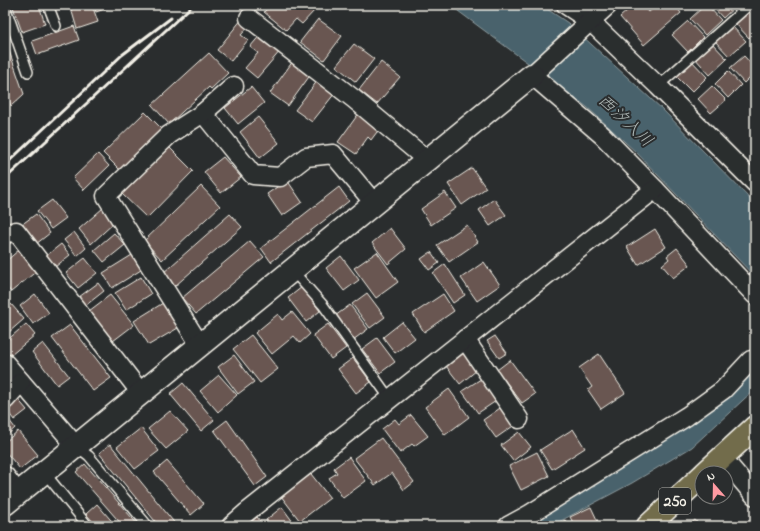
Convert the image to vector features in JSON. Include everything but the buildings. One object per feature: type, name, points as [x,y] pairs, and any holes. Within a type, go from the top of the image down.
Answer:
[{"type":"highway","name":"250","points":[[714,465],[755,427]]},
{"type":"highway","name":"250","points":[[648,526],[694,483]]},
{"type":"street","points":[[566,5],[590,21],[658,86],[755,183]]},
{"type":"street","points":[[5,476],[12,498],[532,75],[608,5]]},
{"type":"street","points":[[249,18],[354,99],[427,160]]},
{"type":"street","points":[[532,75],[602,135],[755,295]]},
{"type":"street","points":[[200,345],[106,196],[169,135],[203,113],[234,86]]},
{"type":"street","points":[[203,113],[253,174],[280,177],[306,156],[333,154],[374,204]]},
{"type":"street","points":[[231,526],[655,189]]},
{"type":"street","points":[[5,234],[16,231],[141,393]]},
{"type":"street","points":[[465,339],[519,419]]},
{"type":"street","points":[[508,526],[530,514],[687,416],[723,390],[751,360]]},
{"type":"street","points":[[5,363],[76,446]]},
{"type":"street","points":[[5,400],[22,382]]},
{"type":"street","points":[[722,457],[755,496]]},
{"type":"lane","points":[[48,5],[56,26]]},
{"type":"lane","points":[[658,86],[747,7],[746,5]]},
{"type":"lane","points":[[5,6],[28,72]]},
{"type":"lane","points":[[292,270],[323,305],[390,399]]},
{"type":"lane","points":[[76,446],[89,456],[148,526]]},
{"type":"lane","points":[[44,472],[88,526]]},
{"type":"water","name":"西汐入川","points":[[450,5],[541,5],[568,23],[662,109],[755,204],[755,277],[637,153],[587,107]]},
{"type":"water","points":[[755,364],[755,389],[692,447],[632,483],[551,526],[520,526],[694,420],[743,382],[753,370]]},
{"type":"railway","points":[[5,179],[193,5]]},
{"type":"railway","points":[[5,165],[122,55],[171,18]]}]
